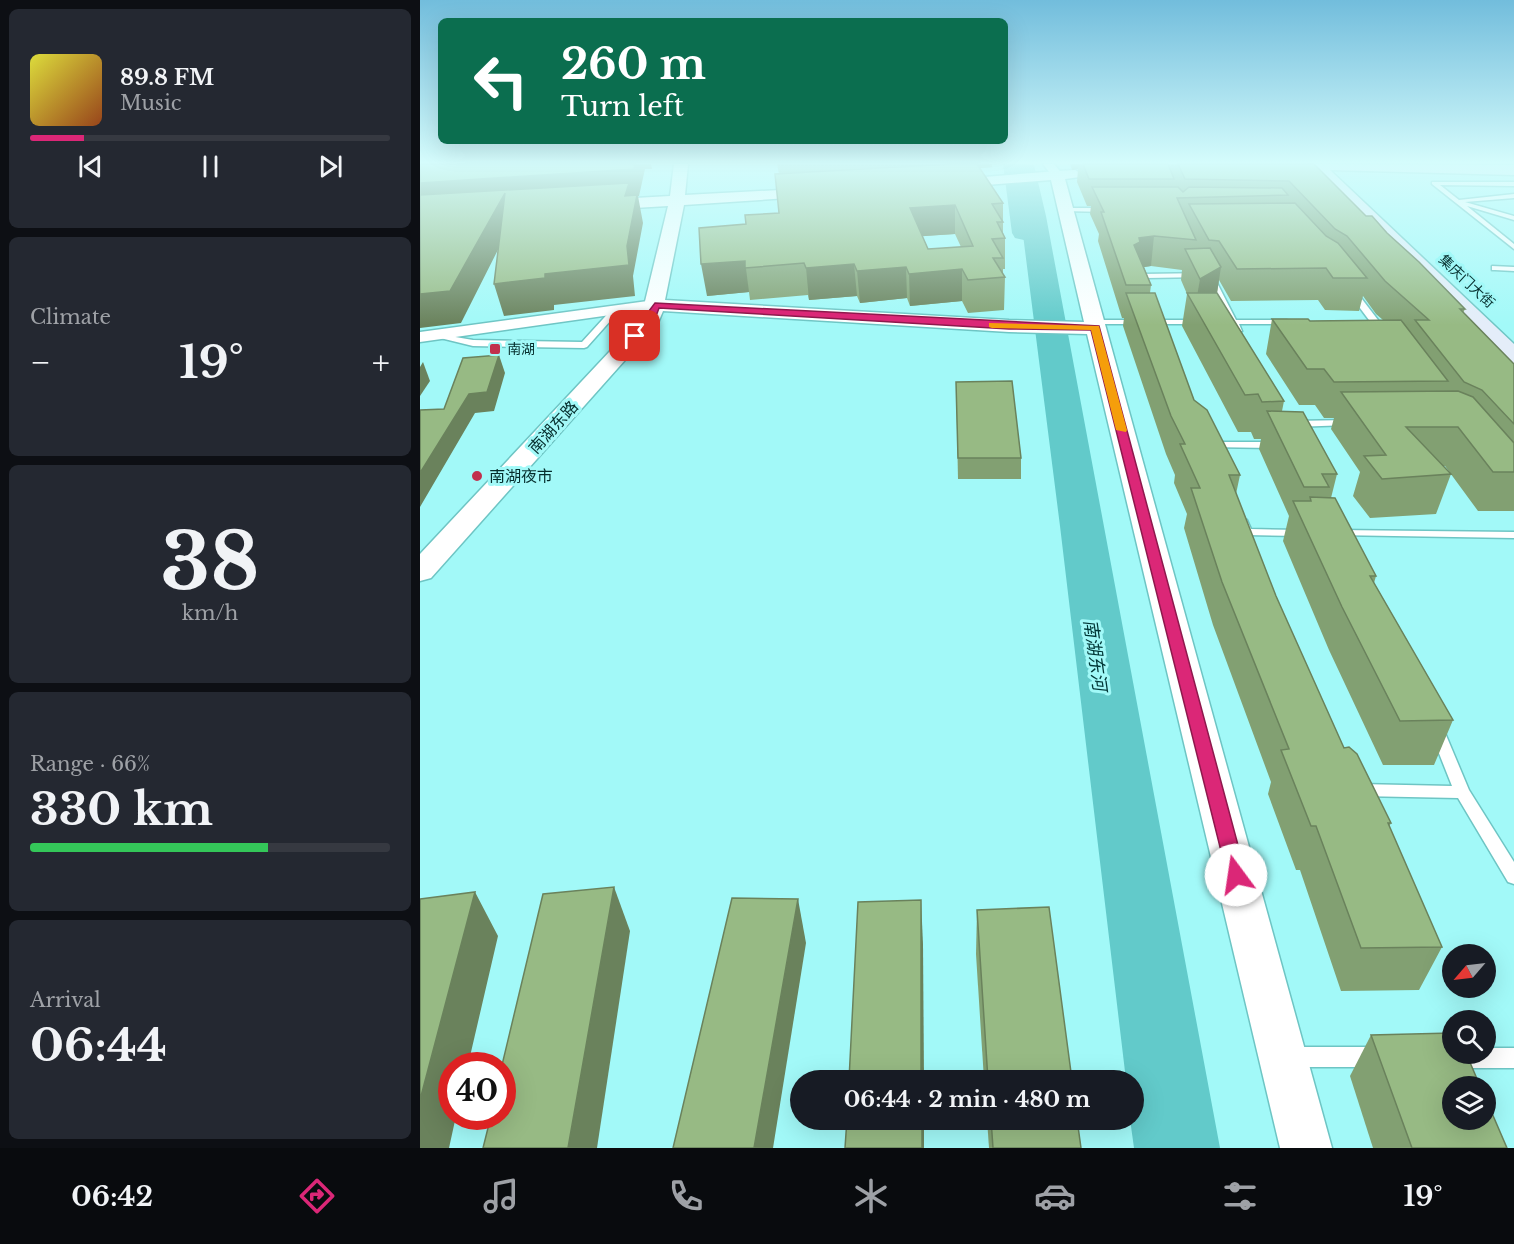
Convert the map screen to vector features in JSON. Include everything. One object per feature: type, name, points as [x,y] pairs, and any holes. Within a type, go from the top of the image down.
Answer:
[{"type":"main road","name":"集庆门大街","points":[[1370,218],[1514,357]]},
{"type":"street","name":"南湖东路","points":[[420,572],[651,319],[672,218]]},
{"type":"street","points":[[1067,218],[1306,1148]]},
{"type":"street","points":[[426,336],[655,305],[1009,326],[1095,325]]},
{"type":"lane","points":[[1476,218],[1514,248]]},
{"type":"lane","points":[[1491,229],[1514,237]]},
{"type":"lane","points":[[1195,266],[1200,275]]},
{"type":"lane","points":[[1495,268],[1514,269]]},
{"type":"lane","points":[[1148,294],[1142,276],[1209,275],[1244,343]]},
{"type":"lane","points":[[1348,287],[1382,332]]},
{"type":"lane","points":[[426,336],[473,343],[584,345],[616,310]]},
{"type":"lane","points":[[1095,325],[1212,322]]},
{"type":"lane","points":[[1223,322],[1293,322]]},
{"type":"lane","points":[[1364,322],[1375,322]]},
{"type":"lane","points":[[1222,456],[1203,443],[1288,439],[1282,424],[1353,423]]},
{"type":"lane","points":[[1240,510],[1249,538],[1317,533]]},
{"type":"lane","points":[[1334,543],[1329,533],[1514,535]]},
{"type":"lane","points":[[1429,714],[1462,792],[1514,877]]},
{"type":"lane","points":[[1342,790],[1462,792]]},
{"type":"lane","points":[[1283,1057],[1396,1057]]},
{"type":"lane","points":[[1447,1076],[1436,1058],[1514,1058]]},
{"type":"water","points":[[1021,218],[1046,218],[1220,1148],[1134,1148],[1132,1130],[1144,1130],[1144,1070],[1125,1070]]},
{"type":"building","points":[[420,218],[491,218],[450,291],[420,294]]},
{"type":"building","points":[[502,218],[633,218],[627,246],[629,265],[545,274],[545,278],[494,284]]},
{"type":"building","points":[[745,218],[914,218],[928,249],[973,246],[961,218],[1000,218],[1003,222],[997,222],[1005,238],[992,239],[1003,258],[993,258],[1005,277],[968,280],[962,269],[909,274],[906,267],[857,271],[854,264],[806,268],[804,263],[745,268],[745,261],[701,264],[699,228],[746,224]]},
{"type":"building","points":[[1103,218],[1186,218],[1196,240],[1154,236],[1139,238],[1140,242],[1134,245],[1151,285],[1126,285]]},
{"type":"building","points":[[1197,218],[1309,218],[1326,236],[1338,243],[1367,278],[1333,278],[1326,268],[1237,269],[1219,241],[1209,240]]},
{"type":"building","points":[[1324,218],[1373,218],[1465,309],[1460,309],[1514,364],[1514,424],[1482,390],[1464,382],[1415,320],[1429,320],[1385,281],[1347,236],[1335,229]]},
{"type":"building","points":[[1210,248],[1221,267],[1200,279],[1185,249]]},
{"type":"building","points":[[1126,293],[1155,293],[1194,400],[1207,410],[1240,475],[1229,475],[1276,596],[1344,748],[1349,747],[1357,754],[1391,823],[1388,823],[1442,947],[1361,948],[1316,826],[1311,826],[1281,750],[1289,749],[1222,582],[1191,488],[1200,488],[1180,444],[1185,444],[1171,416]]},
{"type":"building","points":[[1187,293],[1217,293],[1284,401],[1262,402],[1258,394],[1245,395]]},
{"type":"building","points":[[1272,319],[1401,320],[1448,381],[1334,382],[1324,369],[1307,369]]},
{"type":"building","points":[[499,355],[487,392],[469,394],[420,473],[420,410],[444,409],[463,358]]},
{"type":"building","points":[[1012,381],[1021,458],[958,458],[956,382]]},
{"type":"building","points":[[1458,391],[1473,397],[1514,443],[1514,472],[1493,472],[1458,427],[1406,427],[1451,474],[1382,479],[1364,456],[1386,455],[1341,392]]},
{"type":"building","points":[[1267,411],[1303,412],[1337,474],[1322,474],[1329,487],[1304,487]]},
{"type":"building","points":[[1310,497],[1335,498],[1376,576],[1370,576],[1453,720],[1400,721],[1342,607],[1293,501],[1311,501]]},
{"type":"building","points":[[614,887],[568,1148],[483,1148],[488,1130],[516,1130],[516,1052],[505,1052],[543,894]]},
{"type":"building","points":[[475,892],[420,1100],[420,899]]},
{"type":"building","points":[[732,898],[798,899],[754,1148],[673,1148]]},
{"type":"building","points":[[921,900],[921,1070],[850,1070],[858,902]]},
{"type":"building","points":[[1049,907],[1071,1070],[987,1070],[977,910]]},
{"type":"building","points":[[1442,1033],[1442,1064],[1471,1064],[1476,1076],[1442,1076],[1442,1130],[1496,1130],[1496,1122],[1507,1148],[1412,1148],[1371,1035]]},
{"type":"building","points":[[846,1130],[922,1130],[922,1148],[845,1148]]},
{"type":"building","points":[[992,1130],[1079,1130],[1081,1148],[993,1148]]},
{"type":"waterway","name":"南湖东河","points":[[1022,218],[1024,233]]},
{"type":"slow traffic","points":[[992,325],[1095,328],[1122,430]]},
{"type":"place","name":"南湖","points":[[495,349]]},
{"type":"place","name":"南湖夜市","points":[[477,476]]},
{"type":"route","points":[[635,336],[651,319],[655,305],[1009,326],[1095,328],[1236,875]]}]
